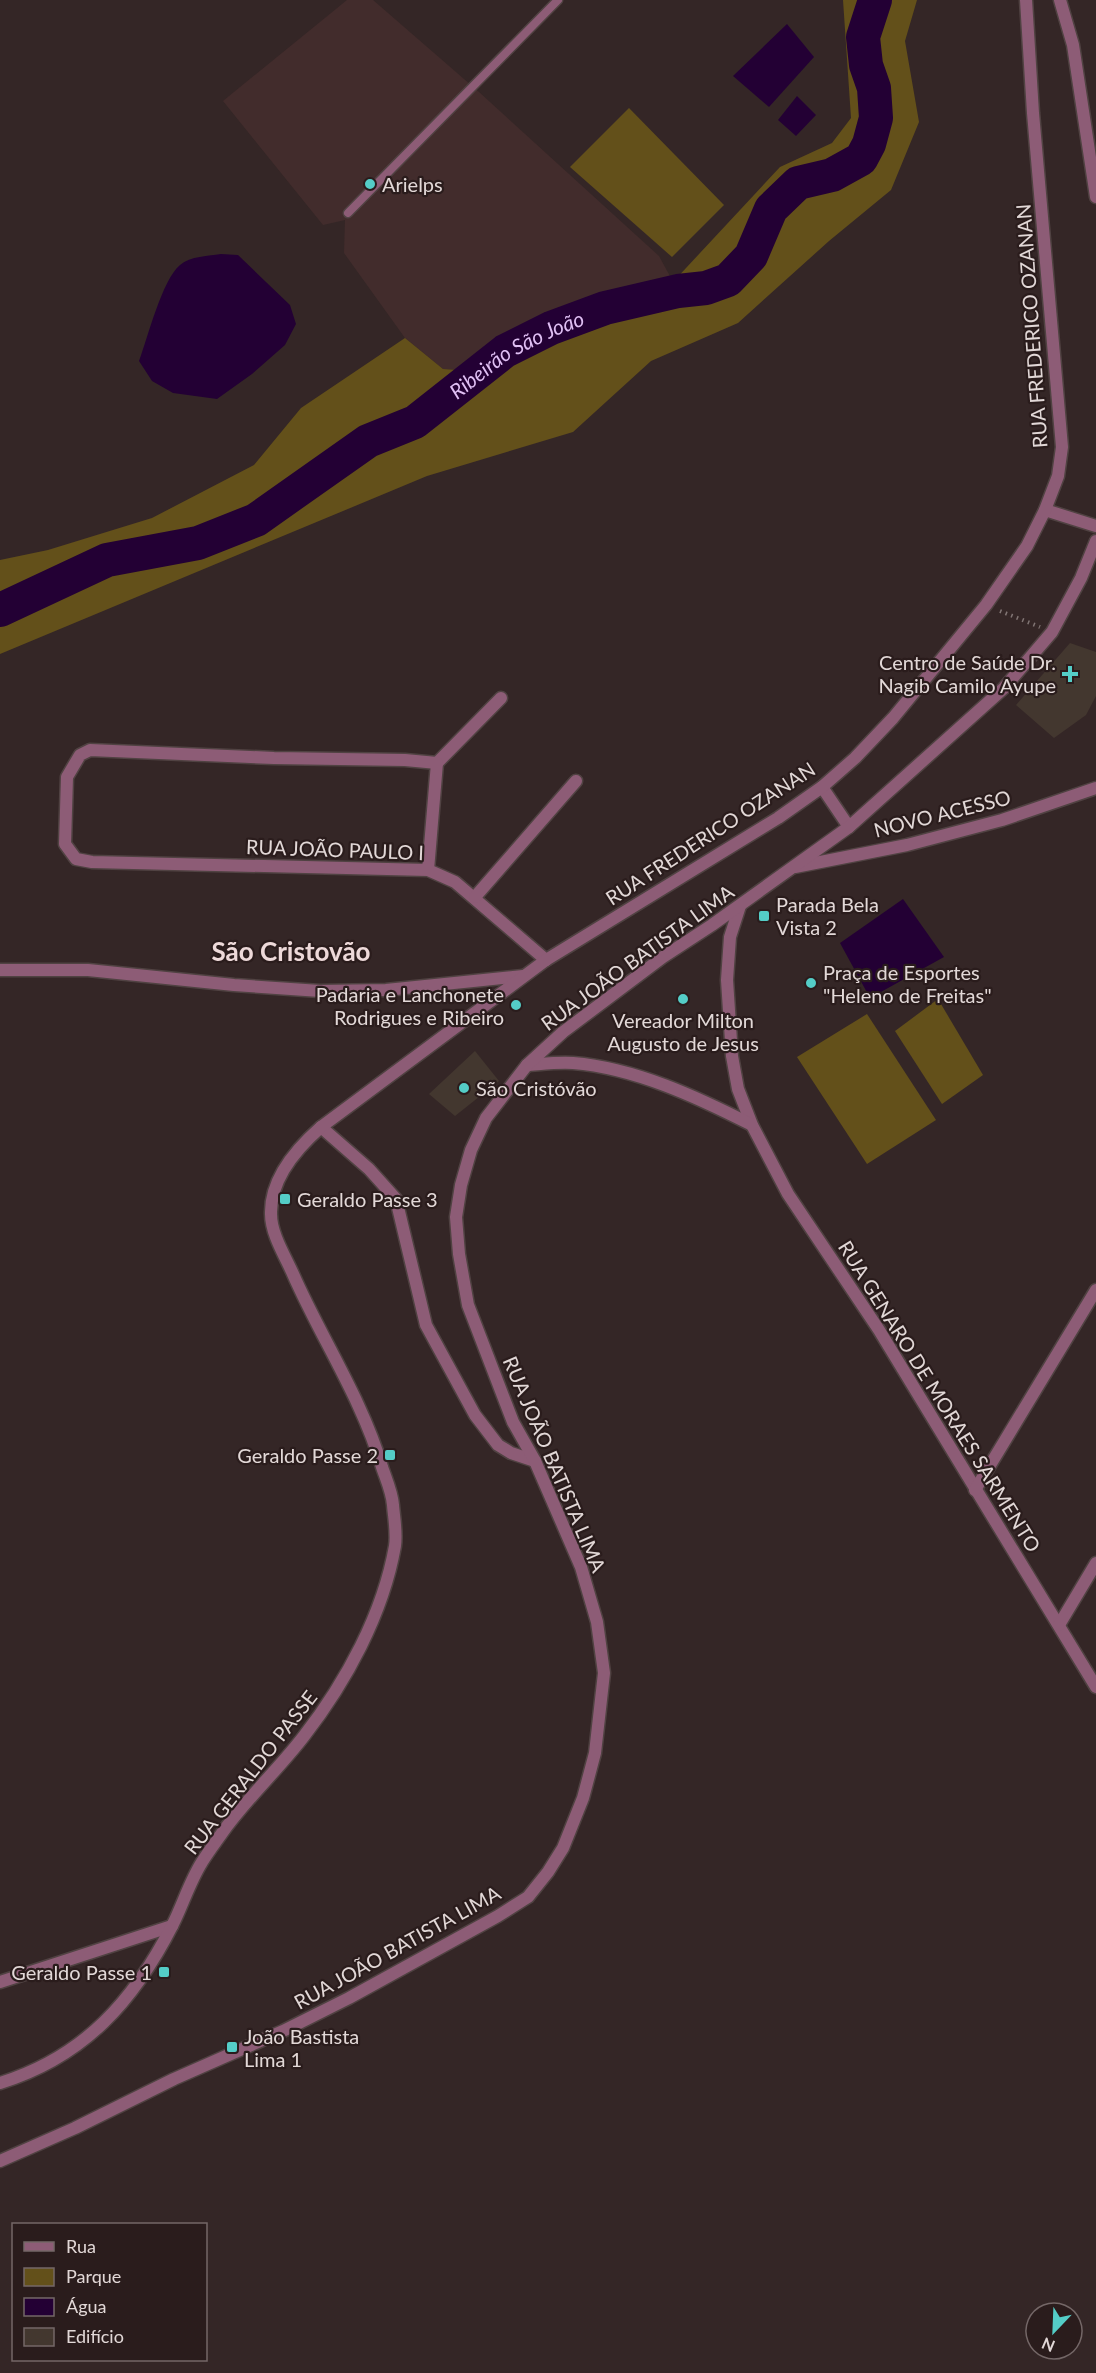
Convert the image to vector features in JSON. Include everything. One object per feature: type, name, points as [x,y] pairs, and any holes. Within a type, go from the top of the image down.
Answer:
[{"type":"street","name":"RUA FREDERICO OZANAN","points":[[321,1127],[546,960],[778,818],[822,787],[855,758],[893,718],[986,605],[1026,546],[1045,510],[1058,476],[1062,447],[1033,113],[1026,0]]},
{"type":"street","points":[[1060,0],[1073,45],[1096,197]]},
{"type":"street","points":[[1045,510],[1096,526]]},
{"type":"street","name":"RUA JOÃO BATISTA LIMA","points":[[0,2161],[350,1998],[528,1897],[548,1872],[563,1848],[583,1798],[595,1753],[604,1672],[597,1622],[581,1567],[535,1461],[513,1422],[468,1305],[459,1254],[456,1217],[461,1185],[471,1150],[486,1118],[526,1065],[563,1032],[663,957],[740,906],[849,827],[1004,688],[1052,632],[1081,578],[1096,541]]},
{"type":"street","points":[[428,870],[437,763],[501,698]]},
{"type":"street","name":"RUA JOÃO PAULO I","points":[[437,763],[90,750],[80,755],[67,777],[65,844],[75,859],[92,862],[428,870],[455,882],[475,897],[546,960]]},
{"type":"street","points":[[475,897],[576,781]]},
{"type":"street","points":[[822,787],[849,827]]},
{"type":"street","name":"NOVO ACESSO","points":[[795,867],[907,845],[1002,820],[1096,788]]},
{"type":"street","name":"RUA GENARO DE MORAES SARMENTO","points":[[740,906],[730,937],[728,991],[732,1056],[738,1089],[752,1125],[788,1194],[879,1330],[1096,1687]]},
{"type":"street","points":[[0,970],[88,970],[320,991],[386,990],[524,975]]},
{"type":"street","points":[[526,1065],[572,1063],[611,1069],[658,1084],[716,1107],[752,1125]]},
{"type":"street","points":[[321,1127],[369,1169],[396,1199],[426,1325],[475,1415],[498,1445],[511,1453],[535,1461]]},
{"type":"street","name":"RUA GERALDO PASSE","points":[[0,2083],[48,2064],[90,2037],[117,2009],[144,1975],[172,1926],[208,1854],[228,1825],[304,1736],[335,1693],[367,1633],[384,1589],[395,1543],[393,1501],[374,1440],[309,1310],[278,1240],[270,1216],[273,1195],[282,1173],[302,1143],[321,1127]]},
{"type":"street","points":[[975,1490],[1096,1290]]},
{"type":"street","points":[[1059,1625],[1096,1563]]},
{"type":"street","points":[[0,1982],[172,1926]]},
{"type":"lane","points":[[348,213],[558,0]]},
{"type":"path","points":[[986,605],[1052,632]]},
{"type":"shaded area","points":[[347,0],[373,0],[479,92],[659,256],[678,291],[605,308],[551,328],[505,351],[500,356],[488,358],[458,370],[443,369],[405,338],[344,253],[345,220],[323,225],[223,101]]},
{"type":"green space","points":[[843,0],[917,0],[905,41],[919,122],[891,190],[829,241],[738,323],[651,361],[573,432],[427,476],[0,654],[0,560],[48,550],[152,518],[254,465],[301,408],[405,338],[443,369],[458,370],[673,282],[780,167],[832,143],[851,118]]},
{"type":"green space","points":[[629,108],[724,205],[672,257],[570,167]]},
{"type":"green space","points":[[938,999],[983,1075],[942,1104],[895,1031]]},
{"type":"green space","points":[[867,1014],[936,1120],[867,1164],[797,1057]]},
{"type":"water","points":[[787,24],[814,57],[769,107],[733,76]]},
{"type":"water","points":[[797,96],[816,115],[796,136],[778,120]]},
{"type":"water","points":[[221,254],[238,255],[290,305],[296,324],[285,345],[252,374],[217,399],[173,393],[152,381],[139,361],[156,310],[167,283],[180,265],[194,258]]},
{"type":"water","points":[[903,899],[944,957],[870,998],[840,943]]},
{"type":"building","name":"Centro de Saúde Dr. Nagib Camilo Ayupe","points":[[1070,643],[1096,652],[1096,696],[1086,715],[1054,738],[1016,705]]},
{"type":"building","name":"São Cristóvão","points":[[475,1051],[499,1081],[455,1116],[429,1094]]},
{"type":"waterway","name":"Ribeirão São João","points":[[0,610],[107,560],[198,543],[256,520],[368,441],[415,422],[505,351],[551,328],[605,308],[678,291],[706,288],[728,280],[751,256],[771,209],[798,183],[832,175],[861,159],[869,144],[876,118],[874,88],[866,65],[863,37],[875,0]]},
{"type":"place","name":"Arielps","points":[[370,184]]},
{"type":"place","name":"Centro de Saúde Dr. Nagib Camilo Ayupe","points":[[1070,674]]},
{"type":"place","name":"Parada Bela Vista 2","points":[[764,916]]},
{"type":"place","name":"Praça de Esportes \"Heleno de Freitas\"","points":[[811,983]]},
{"type":"place","name":"Vereador Milton Augusto de Jesus","points":[[683,999]]},
{"type":"place","name":"Padaria e Lanchonete Rodrigues e Ribeiro","points":[[516,1005]]},
{"type":"place","name":"São Cristóvão","points":[[464,1088]]},
{"type":"place","name":"Geraldo Passe 3","points":[[285,1199]]},
{"type":"place","name":"Geraldo Passe 2","points":[[390,1455]]},
{"type":"place","name":"Geraldo Passe 1","points":[[164,1972]]},
{"type":"place","name":"João Bastista Lima 1","points":[[232,2047]]},
{"type":"district","name":"São Cristovão","points":[[291,951]]}]
